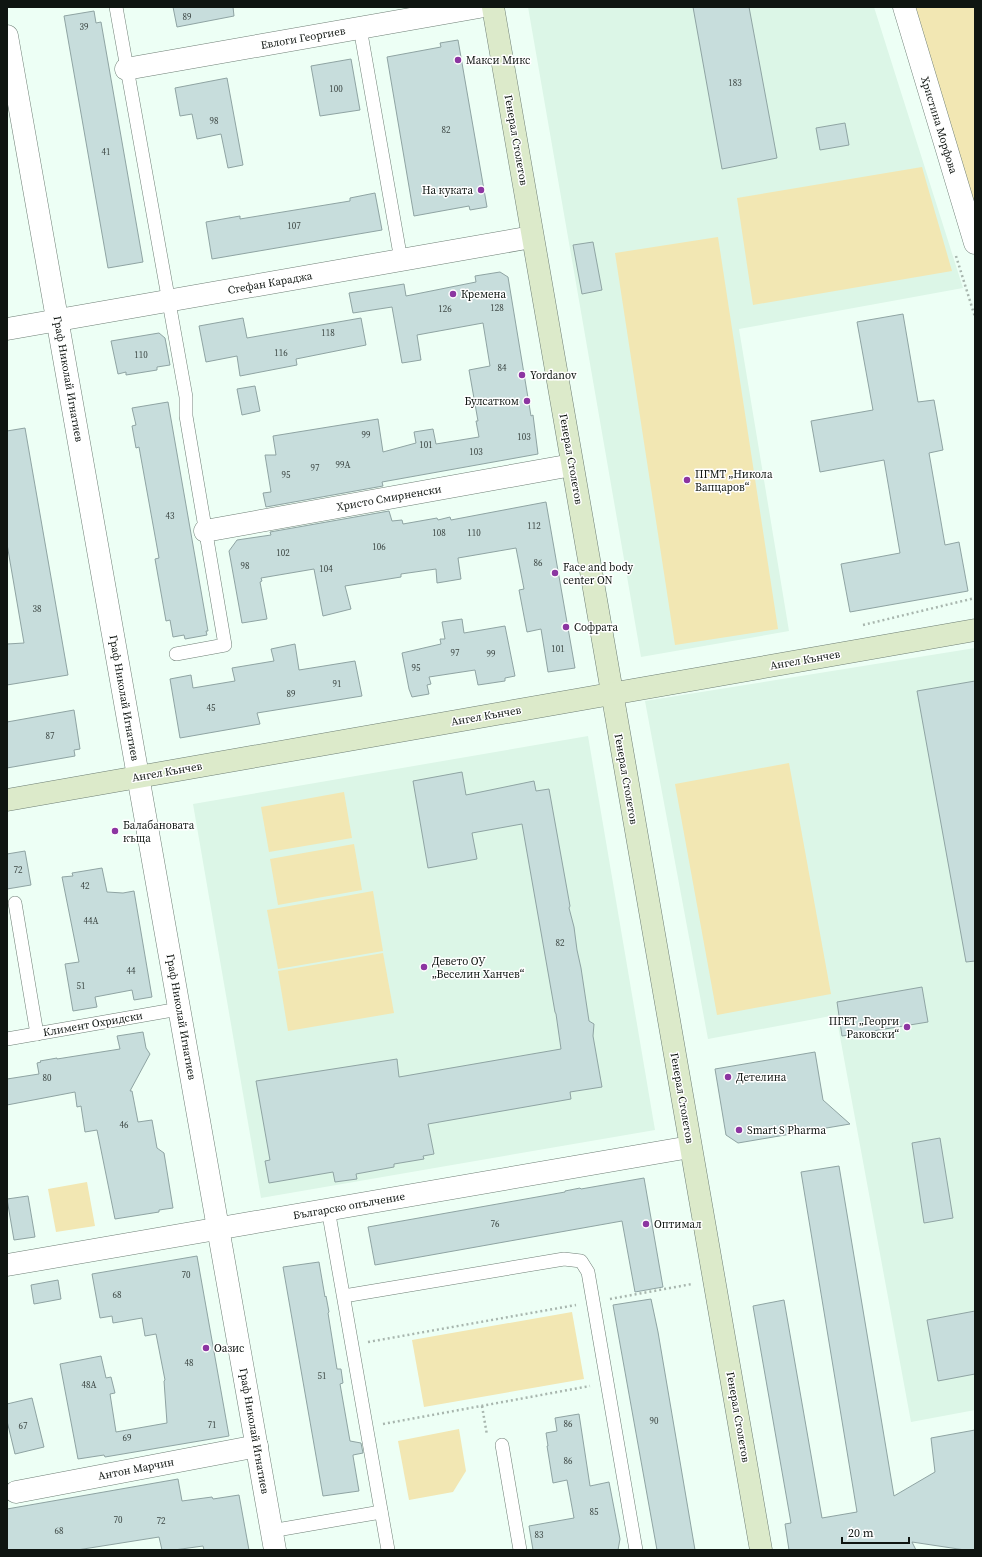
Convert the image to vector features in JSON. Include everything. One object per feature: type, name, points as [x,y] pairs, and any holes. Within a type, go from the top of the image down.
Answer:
[{"type":"street","name":"Евлоги Георгиев","points":[[126,69],[479,7]]},
{"type":"street","name":"Генерал Столетов","points":[[493,7],[761,1550]]},
{"type":"street","name":"Христина Морфова","points":[[904,7],[975,243]]},
{"type":"street","name":"Граф Николай Игнатиев","points":[[7,36],[273,1540]]},
{"type":"street","name":"Стефан Караджа","points":[[7,329],[532,237]]},
{"type":"street","name":"Христо Смирненски","points":[[206,531],[572,465]]},
{"type":"street","name":"Ангел Кънчев","points":[[7,800],[612,694],[971,629]]},
{"type":"street","name":"Българско опълчение","points":[[7,1265],[690,1147]]},
{"type":"street","name":"Антон Марчин","points":[[16,1492],[257,1446]]},
{"type":"lane","points":[[116,7],[186,397],[186,416],[226,645],[176,654]]},
{"type":"lane","points":[[360,28],[401,260]]},
{"type":"lane","points":[[15,903],[37,1034]]},
{"type":"lane","name":"Климент Охридски","points":[[7,1039],[179,1009]]},
{"type":"lane","points":[[328,1209],[388,1550]]},
{"type":"lane","points":[[344,1296],[564,1259],[581,1260],[588,1272],[636,1550]]},
{"type":"lane","points":[[502,1445],[520,1550]]},
{"type":"lane","points":[[273,1540],[381,1512]]},
{"type":"path","points":[[352,1345],[693,1284]]},
{"type":"path","points":[[366,1427],[608,1383]]},
{"type":"path","points":[[482,1406],[489,1448],[502,1445]]},
{"type":"shaded area","name":"ПГМТ „Никола Вапцаров“","points":[[528,7],[874,7],[963,288],[739,329],[789,631],[641,657]]},
{"type":"shaded area","points":[[903,7],[975,7],[975,233]]},
{"type":"shaded area","points":[[922,167],[952,271],[753,305],[737,198]]},
{"type":"shaded area","points":[[718,237],[778,629],[675,645],[615,253]]},
{"type":"shaded area","name":"ПГЕТ „Георги Раковски“","points":[[975,648],[975,1410],[911,1422],[836,1015],[708,1039],[645,701]]},
{"type":"shaded area","name":"Девето ОУ „Веселин Ханчев“","points":[[588,736],[655,1130],[261,1198],[193,804]]},
{"type":"shaded area","points":[[789,763],[831,994],[717,1015],[675,784]]},
{"type":"shaded area","points":[[344,792],[352,838],[269,852],[261,807]]},
{"type":"shaded area","points":[[354,844],[362,890],[278,905],[270,859]]},
{"type":"shaded area","points":[[373,891],[383,951],[278,969],[267,910]]},
{"type":"shaded area","points":[[383,953],[394,1013],[288,1031],[278,971]]},
{"type":"shaded area","points":[[87,1182],[95,1226],[56,1232],[48,1189]]},
{"type":"shaded area","points":[[572,1312],[584,1379],[424,1407],[412,1340]]},
{"type":"shaded area","points":[[459,1429],[466,1471],[453,1492],[409,1500],[398,1441]]},
{"type":"building","points":[[173,7],[233,7],[234,16],[177,27]]},
{"type":"building","points":[[693,7],[749,7],[777,158],[722,169]]},
{"type":"building","points":[[94,11],[96,23],[101,22],[143,262],[108,268],[64,16]]},
{"type":"building","points":[[458,40],[487,207],[470,210],[469,206],[414,216],[387,57],[441,47],[440,43]]},
{"type":"building","points":[[351,59],[360,110],[320,116],[311,66]]},
{"type":"building","points":[[227,78],[243,165],[228,168],[221,134],[197,139],[192,114],[180,116],[175,88]]},
{"type":"building","points":[[845,123],[849,145],[820,150],[816,128]]},
{"type":"building","points":[[375,193],[382,230],[212,259],[206,222],[240,216],[240,219],[350,201],[350,198]]},
{"type":"building","points":[[593,242],[602,290],[582,294],[573,245]]},
{"type":"building","points":[[500,272],[508,277],[531,416],[533,415],[538,454],[382,482],[383,486],[266,507],[263,493],[271,492],[265,455],[276,455],[273,436],[378,419],[383,452],[416,443],[414,432],[433,429],[436,444],[479,437],[476,421],[478,421],[469,370],[490,366],[483,323],[417,335],[421,360],[402,363],[392,307],[353,313],[349,293],[404,284],[406,296],[476,282],[475,276]]},
{"type":"building","points":[[903,314],[918,402],[934,400],[943,450],[929,453],[945,545],[959,542],[968,591],[850,612],[841,564],[900,553],[884,460],[820,472],[811,421],[873,410],[857,322]]},
{"type":"building","points":[[243,318],[247,338],[361,318],[366,345],[296,359],[297,365],[240,376],[237,356],[206,362],[199,326]]},
{"type":"building","points":[[159,333],[165,338],[170,365],[157,367],[157,370],[126,375],[126,372],[118,374],[111,341]]},
{"type":"building","points":[[255,386],[260,411],[242,415],[237,389]]},
{"type":"building","points":[[168,402],[208,631],[206,631],[207,635],[185,639],[184,635],[173,637],[170,620],[166,621],[155,559],[159,558],[139,447],[136,448],[132,426],[136,425],[132,408]]},
{"type":"building","points":[[25,428],[68,675],[7,685],[7,644],[24,643],[7,544],[7,431]]},
{"type":"building","points":[[546,502],[575,668],[548,672],[541,629],[527,632],[519,590],[524,589],[516,548],[458,558],[461,579],[437,583],[436,569],[401,574],[401,577],[345,586],[351,609],[323,616],[314,569],[261,578],[262,581],[260,582],[267,619],[242,623],[229,551],[237,540],[271,535],[270,532],[389,511],[392,521],[402,520],[403,524],[437,518],[438,520],[450,517],[451,520]]},
{"type":"building","points":[[462,619],[464,633],[505,626],[515,676],[505,678],[505,681],[478,685],[475,670],[429,677],[431,684],[427,685],[429,694],[412,697],[402,653],[441,644],[440,639],[445,639],[442,622]]},
{"type":"building","points":[[295,644],[299,670],[355,661],[362,696],[257,713],[260,724],[180,738],[170,679],[191,675],[193,688],[235,681],[232,668],[274,661],[271,649]]},
{"type":"building","points":[[975,681],[975,961],[966,962],[917,691]]},
{"type":"building","points":[[74,710],[80,749],[74,750],[75,756],[7,768],[7,722]]},
{"type":"building","points":[[462,772],[466,795],[534,781],[536,791],[549,789],[589,1021],[594,1024],[593,1036],[602,1087],[570,1092],[571,1099],[428,1124],[434,1154],[423,1156],[424,1159],[394,1164],[394,1167],[356,1174],[357,1179],[335,1182],[333,1172],[269,1183],[265,1161],[270,1160],[256,1081],[397,1059],[399,1077],[561,1049],[522,824],[472,833],[477,859],[428,868],[413,781]]},
{"type":"building","points":[[25,851],[31,885],[7,889],[7,854]]},
{"type":"building","points":[[102,868],[107,892],[123,893],[134,891],[152,997],[134,1000],[132,990],[95,997],[97,1007],[73,1011],[65,964],[79,962],[62,877],[73,876],[72,873]]},
{"type":"building","points":[[922,987],[928,1022],[842,1036],[837,1002]]},
{"type":"building","points":[[143,1032],[146,1048],[150,1054],[130,1091],[132,1091],[138,1122],[152,1120],[157,1148],[164,1153],[173,1208],[159,1210],[159,1212],[115,1219],[97,1130],[85,1132],[81,1106],[77,1107],[75,1092],[7,1105],[7,1079],[39,1074],[37,1063],[41,1062],[40,1061],[120,1049],[117,1036]]},
{"type":"building","points":[[815,1052],[823,1100],[850,1124],[738,1143],[726,1135],[715,1069]]},
{"type":"building","points":[[940,1138],[953,1218],[924,1223],[912,1143]]},
{"type":"building","points":[[839,1166],[894,1496],[935,1472],[931,1438],[975,1430],[975,1550],[965,1550],[912,1542],[916,1550],[789,1550],[785,1524],[791,1523],[753,1306],[784,1300],[822,1518],[857,1512],[801,1172]]},
{"type":"building","points":[[644,1178],[663,1287],[635,1292],[622,1221],[375,1265],[368,1227],[565,1192],[580,1188]]},
{"type":"building","points":[[28,1196],[35,1237],[14,1240],[7,1199]]},
{"type":"building","points":[[197,1256],[229,1436],[105,1457],[104,1455],[78,1459],[60,1364],[101,1356],[106,1378],[111,1377],[115,1393],[110,1394],[116,1432],[167,1423],[165,1380],[156,1334],[145,1336],[142,1318],[113,1323],[112,1316],[100,1318],[92,1274]]},
{"type":"building","points":[[319,1262],[329,1312],[337,1369],[341,1369],[343,1383],[340,1384],[350,1441],[361,1443],[363,1453],[353,1455],[359,1491],[323,1496],[283,1267]]},
{"type":"building","points":[[58,1280],[61,1299],[34,1304],[31,1285]]},
{"type":"building","points":[[651,1299],[695,1550],[657,1550],[613,1305]]},
{"type":"building","points":[[975,1311],[975,1374],[938,1381],[927,1320]]},
{"type":"building","points":[[32,1398],[44,1447],[15,1454],[7,1421],[7,1404]]},
{"type":"building","points":[[579,1414],[590,1486],[609,1482],[620,1539],[618,1550],[533,1550],[529,1526],[574,1518],[567,1480],[553,1483],[546,1433],[557,1431],[555,1418]]},
{"type":"building","points":[[178,1479],[182,1501],[212,1497],[213,1499],[239,1495],[249,1550],[204,1550],[203,1546],[162,1550],[159,1537],[77,1550],[7,1550],[7,1509]]},
{"type":"place","name":"Макси Микс","points":[[458,60]]},
{"type":"place","name":"На куката","points":[[481,190]]},
{"type":"place","name":"Кремена","points":[[453,294]]},
{"type":"place","name":"Yordanov","points":[[522,375]]},
{"type":"place","name":"Булсатком","points":[[527,401]]},
{"type":"place","name":"ПГМТ „Никола Вапцаров“","points":[[687,480]]},
{"type":"place","name":"Face and body center ON","points":[[555,573]]},
{"type":"place","name":"Софрата","points":[[566,627]]},
{"type":"place","name":"Балабановата къща","points":[[115,831]]},
{"type":"place","name":"Девето ОУ „Веселин Ханчев“","points":[[424,967]]},
{"type":"place","name":"ПГЕТ „Георги Раковски“","points":[[907,1027]]},
{"type":"place","name":"Детелина","points":[[728,1077]]},
{"type":"place","name":"Smart S Pharma","points":[[739,1130]]},
{"type":"place","name":"Оптимал","points":[[646,1224]]},
{"type":"place","name":"Оазис","points":[[206,1348]]}]
